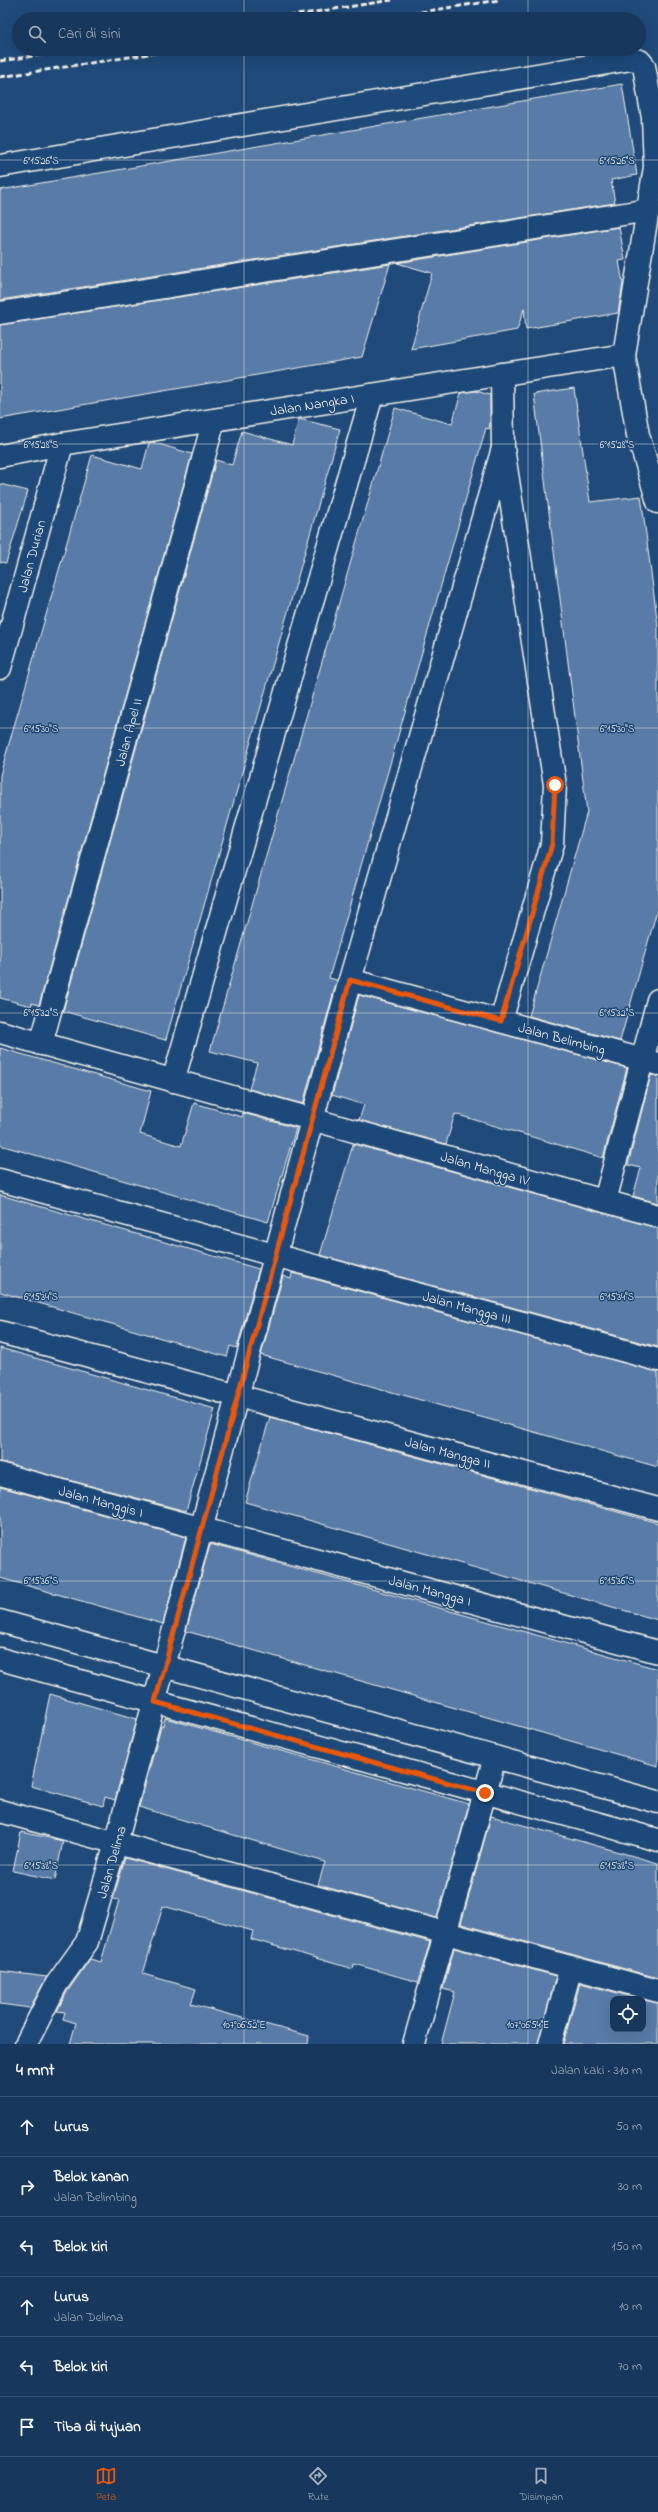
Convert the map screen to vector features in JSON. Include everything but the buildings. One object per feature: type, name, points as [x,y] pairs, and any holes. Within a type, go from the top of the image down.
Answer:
[{"type":"street","points":[[0,166],[635,59],[644,66],[653,118],[655,167],[624,355],[638,435],[658,502]]},
{"type":"street","points":[[0,314],[649,210]]},
{"type":"street","name":"Jalan Nangka I","points":[[0,456],[62,444],[624,355]]},
{"type":"street","points":[[501,1021],[552,844],[555,785],[503,448],[502,374]]},
{"type":"street","points":[[173,1081],[372,395]]},
{"type":"street","name":"Jalan Apel II","points":[[41,1044],[214,420]]},
{"type":"street","name":"Jalan Durian","points":[[0,668],[62,444]]},
{"type":"street","name":"Jalan Delima","points":[[26,2044],[56,1986],[87,1942],[155,1702],[350,980],[503,448]]},
{"type":"street","name":"Jalan Belimbing","points":[[350,980],[650,1062]]},
{"type":"street","points":[[605,1201],[650,1062],[658,1000]]},
{"type":"street","name":"Jalan Mangga IV","points":[[0,1032],[658,1216]]},
{"type":"street","name":"Jalan Mangga III","points":[[0,1180],[658,1360]]},
{"type":"street","name":"Jalan Mangga II","points":[[0,1332],[658,1509]]},
{"type":"street","name":"Jalan Manggis I","points":[[0,1474],[201,1529]]},
{"type":"street","name":"Jalan Mangga I","points":[[201,1529],[658,1652]]},
{"type":"street","points":[[0,1621],[658,1802]]},
{"type":"street","points":[[0,1659],[658,1840]]},
{"type":"street","points":[[414,2044],[444,1933],[495,1757]]},
{"type":"street","points":[[0,1811],[658,1991]]},
{"type":"street","points":[[550,2044],[571,1967]]},
{"type":"railway","points":[[316,12],[392,0]]},
{"type":"railway","points":[[421,12],[499,0]]},
{"type":"railway","points":[[0,61],[33,56]]},
{"type":"railway","points":[[0,77],[136,56]]},
{"type":"route","points":[[485,1793],[155,1702],[350,980],[501,1021],[552,844],[555,785]]}]
